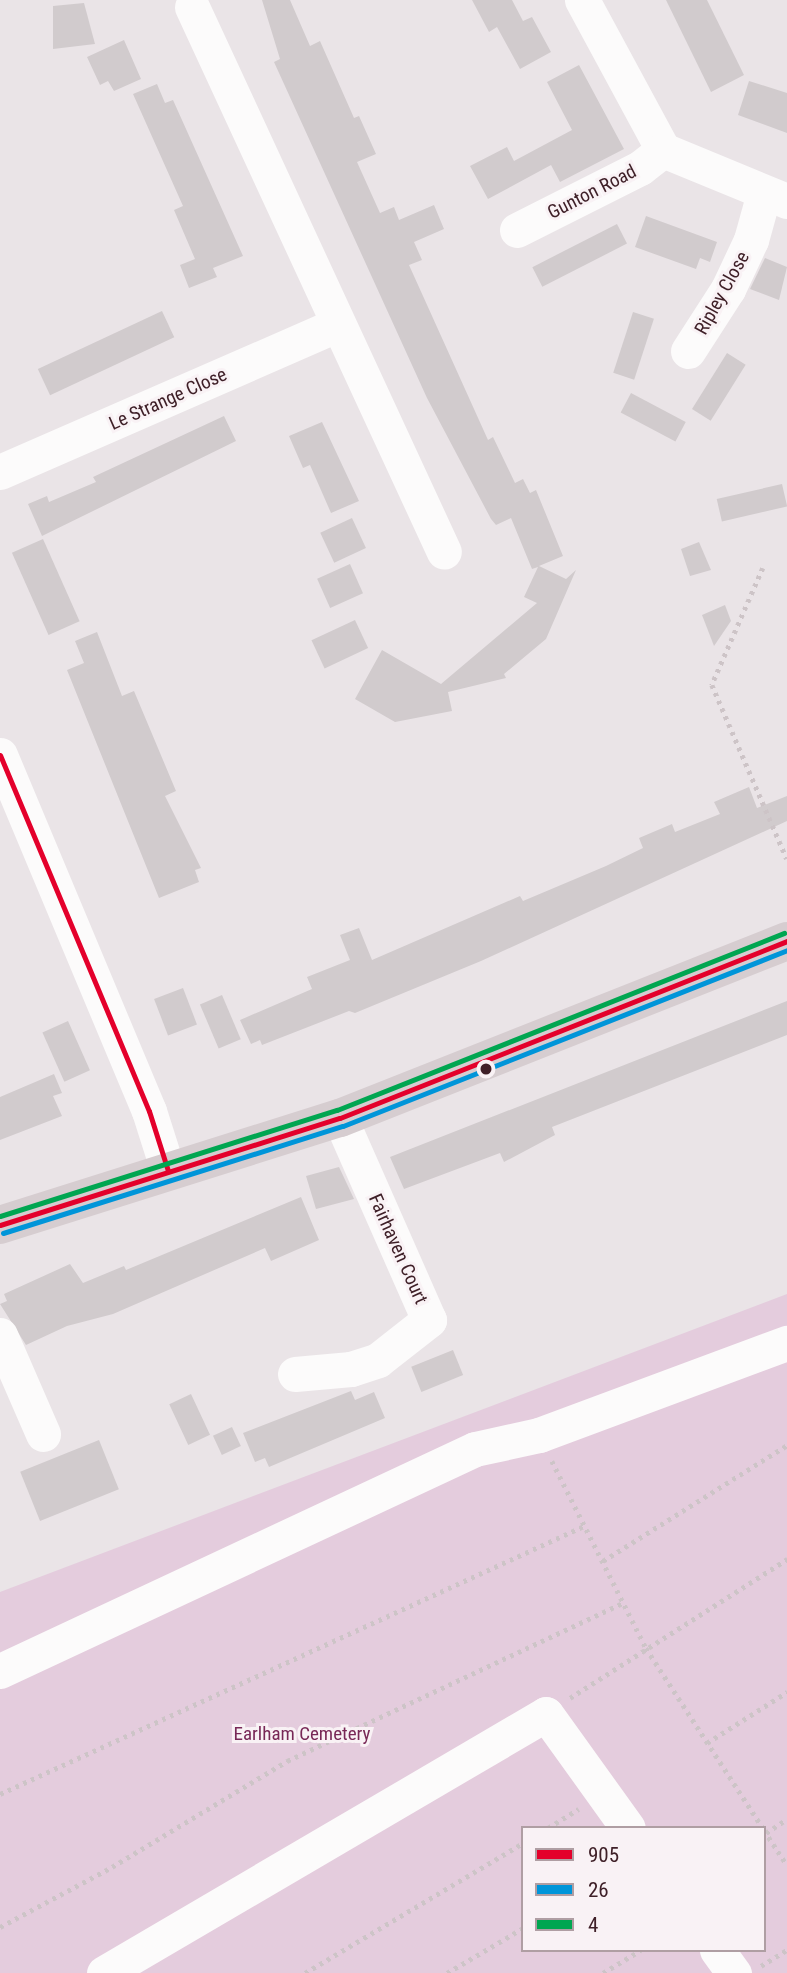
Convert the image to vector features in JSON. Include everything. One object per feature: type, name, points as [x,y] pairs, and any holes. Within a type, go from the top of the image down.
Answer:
[{"type":"main road","points":[[0,1225],[340,1118],[787,941]]},
{"type":"street","points":[[582,0],[663,150],[775,197]]},
{"type":"street","points":[[192,7],[336,326],[444,552]]},
{"type":"street","name":"Gunton Road","points":[[517,230],[640,168],[663,150]]},
{"type":"street","name":"Ripley Close","points":[[688,351],[728,289],[775,197]]},
{"type":"street","name":"Le Strange Close","points":[[0,472],[336,326]]},
{"type":"street","points":[[0,755],[149,1111],[168,1171]]},
{"type":"street","name":"Fairhaven Court","points":[[295,1374],[351,1369],[378,1360],[429,1320],[340,1118]]},
{"type":"street","points":[[0,1335],[43,1434]]},
{"type":"street","points":[[0,1671],[475,1449],[540,1435],[787,1343]]},
{"type":"street","points":[[104,1973],[546,1714],[627,1826]]},
{"type":"street","points":[[718,1952],[734,1973]]},
{"type":"path","points":[[763,568],[712,685],[787,859]]},
{"type":"path","points":[[540,1435],[646,1648],[761,1826]]},
{"type":"path","points":[[603,1561],[787,1445]]},
{"type":"path","points":[[0,1794],[584,1526]]},
{"type":"path","points":[[546,1714],[787,1559]]},
{"type":"path","points":[[0,1927],[112,1867],[287,1761],[623,1603]]},
{"type":"path","points":[[707,1743],[787,1692]]},
{"type":"path","points":[[766,1829],[787,1819]]},
{"type":"path","points":[[766,1833],[787,1865]]},
{"type":"path","points":[[305,1973],[521,1844]]},
{"type":"path","points":[[447,1973],[521,1929]]},
{"type":"path","points":[[748,1973],[787,1950]]},
{"type":"path","points":[[603,1973],[637,1952]]},
{"type":"green space","name":"Earlham Cemetery","points":[[787,1294],[787,1973],[0,1973],[0,1592]]},
{"type":"building","points":[[262,0],[290,0],[310,46],[320,41],[354,118],[359,116],[376,154],[357,162],[380,213],[394,207],[399,220],[434,205],[444,229],[414,242],[422,260],[409,265],[488,440],[493,437],[515,483],[523,479],[530,493],[536,490],[563,556],[539,566],[566,579],[576,570],[546,639],[504,674],[506,678],[448,692],[452,711],[395,722],[355,699],[382,650],[441,684],[537,603],[524,597],[538,567],[532,569],[511,518],[496,525],[491,519],[427,398],[274,62],[280,59]]},
{"type":"building","points":[[472,0],[512,0],[523,21],[532,17],[551,52],[520,69],[497,27],[489,32]]},
{"type":"building","points":[[666,0],[707,0],[744,75],[711,92]]},
{"type":"building","points":[[84,3],[95,44],[53,49],[53,6]]},
{"type":"building","points":[[124,40],[141,79],[114,91],[108,81],[100,85],[87,57]]},
{"type":"building","points":[[579,65],[624,149],[560,182],[551,165],[488,199],[470,166],[507,147],[514,161],[572,130],[547,82]]},
{"type":"building","points":[[749,81],[787,93],[787,133],[738,115]]},
{"type":"building","points":[[157,84],[165,103],[173,100],[243,256],[213,268],[217,277],[189,288],[180,265],[195,259],[174,210],[183,206],[133,94]]},
{"type":"building","points":[[646,216],[717,242],[710,262],[700,258],[696,269],[635,247]]},
{"type":"building","points":[[617,224],[627,244],[542,287],[532,267]]},
{"type":"building","points":[[765,258],[787,267],[779,300],[750,289]]},
{"type":"building","points":[[162,311],[174,337],[50,395],[38,369]]},
{"type":"building","points":[[633,312],[654,319],[634,380],[613,373]]},
{"type":"building","points":[[727,353],[746,365],[711,421],[692,409]]},
{"type":"building","points":[[631,393],[686,422],[675,442],[621,412]]},
{"type":"building","points":[[224,416],[236,441],[42,536],[28,504],[47,496],[49,502],[96,482],[93,477]]},
{"type":"building","points":[[322,422],[359,501],[331,513],[310,465],[303,468],[289,436]]},
{"type":"building","points":[[782,484],[787,506],[722,521],[717,499]]},
{"type":"building","points":[[352,518],[366,548],[334,563],[320,533]]},
{"type":"building","points":[[43,539],[80,621],[49,635],[12,553]]},
{"type":"building","points":[[699,542],[711,570],[690,576],[681,549]]},
{"type":"building","points":[[350,564],[363,593],[330,608],[317,579]]},
{"type":"building","points":[[725,605],[731,621],[714,646],[702,615]]},
{"type":"building","points":[[355,620],[368,648],[325,668],[311,640]]},
{"type":"building","points":[[97,632],[122,696],[134,691],[176,791],[165,796],[201,868],[195,870],[199,882],[159,898],[67,670],[84,663],[75,641]]},
{"type":"building","points":[[749,787],[757,808],[787,796],[787,821],[481,961],[355,1013],[349,1011],[262,1045],[260,1040],[251,1044],[240,1020],[312,989],[307,977],[350,960],[340,935],[359,928],[372,960],[520,896],[523,901],[606,866],[643,848],[639,838],[672,824],[675,832],[720,814],[714,802]]},
{"type":"building","points":[[183,988],[197,1024],[168,1036],[154,999]]},
{"type":"building","points":[[222,995],[241,1039],[219,1049],[200,1004]]},
{"type":"building","points":[[787,1001],[787,1035],[552,1127],[555,1135],[504,1162],[500,1153],[404,1189],[390,1157]]},
{"type":"building","points":[[68,1021],[90,1070],[64,1082],[42,1032]]},
{"type":"building","points":[[54,1074],[62,1093],[53,1096],[62,1116],[0,1140],[0,1097]]},
{"type":"building","points":[[339,1167],[354,1199],[316,1209],[306,1176]]},
{"type":"building","points":[[301,1197],[319,1240],[271,1261],[265,1248],[113,1314],[67,1326],[26,1345],[0,1304],[7,1301],[4,1294],[70,1264],[83,1283],[124,1266],[126,1270]]},
{"type":"building","points":[[453,1350],[463,1375],[421,1392],[411,1367]]},
{"type":"building","points":[[351,1391],[355,1400],[374,1392],[385,1418],[269,1467],[265,1458],[255,1462],[243,1433]]},
{"type":"building","points":[[191,1394],[210,1435],[188,1445],[169,1404]]},
{"type":"building","points":[[232,1427],[241,1446],[222,1455],[213,1436]]},
{"type":"building","points":[[99,1440],[119,1489],[40,1521],[20,1472]]},
{"type":"transit line","name":"905","points":[[0,755],[149,1111],[168,1171]]},
{"type":"transit line","name":"4","points":[[0,1216],[337,1110],[784,933]]},
{"type":"transit line","name":"905","points":[[0,1225],[340,1118],[787,941]]},
{"type":"transit line","name":"26","points":[[3,1233],[343,1126],[787,950]]}]
